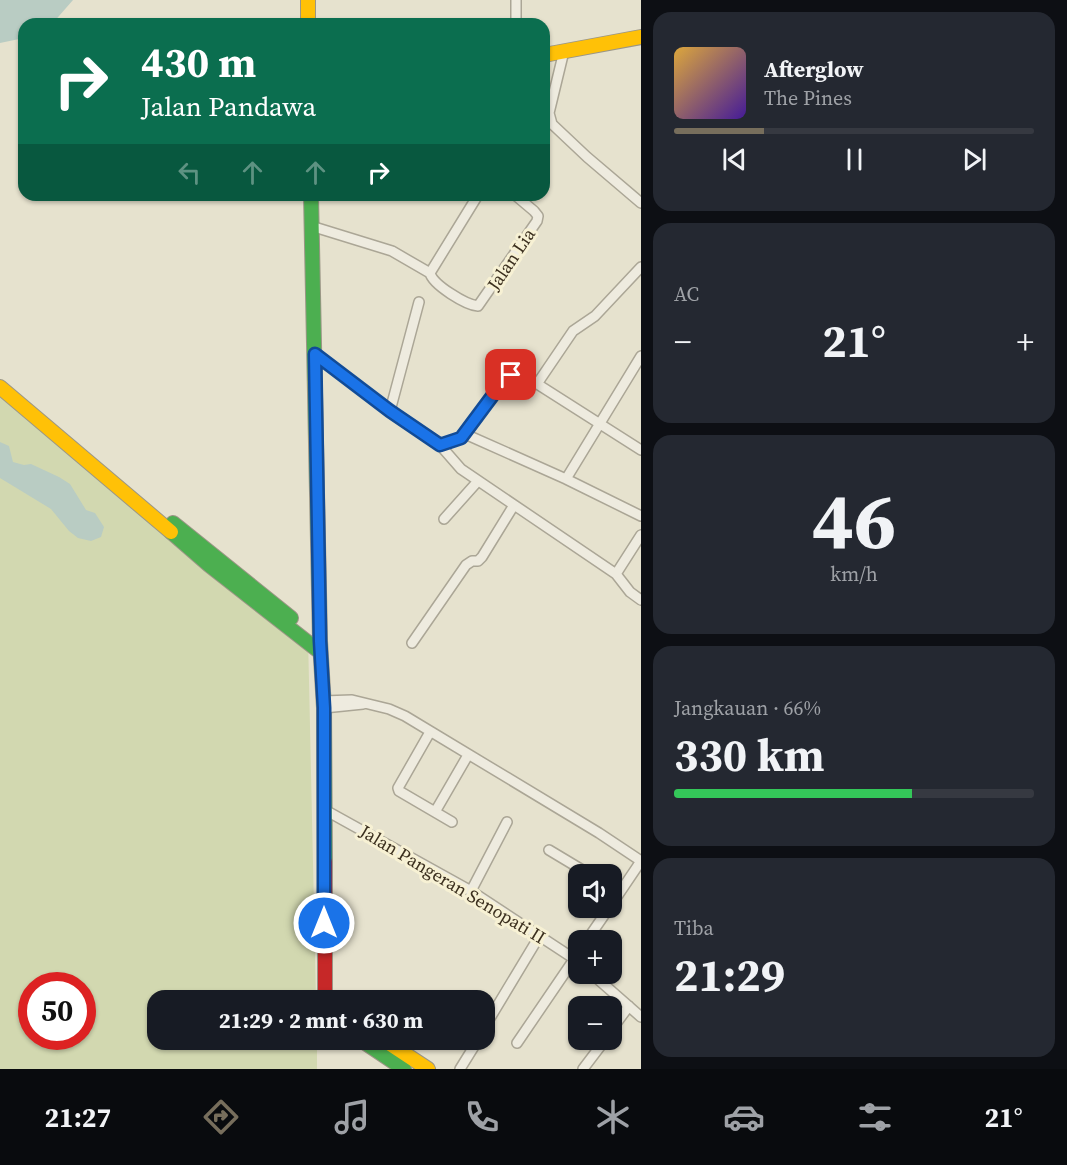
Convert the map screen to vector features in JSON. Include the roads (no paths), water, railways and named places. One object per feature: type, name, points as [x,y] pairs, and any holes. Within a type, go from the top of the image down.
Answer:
[{"type":"main road","points":[[308,0],[308,18]]},
{"type":"main road","points":[[550,54],[641,37]]},
{"type":"main road","points":[[310,201],[325,810],[325,990]]},
{"type":"main road","points":[[0,376],[320,647]]},
{"type":"main road","points":[[0,387],[209,565],[320,647]]},
{"type":"main road","points":[[383,1050],[391,1069]]},
{"type":"main road","points":[[386,1050],[404,1069]]},
{"type":"main road","points":[[391,1050],[428,1069]]},
{"type":"street","points":[[516,0],[516,18]]},
{"type":"street","points":[[550,109],[564,51]]},
{"type":"street","points":[[550,117],[552,124],[641,203]]},
{"type":"street","points":[[430,273],[474,201]]},
{"type":"street","name":"Jalan Lia","points":[[311,226],[393,252],[430,273],[436,284],[475,306],[481,304],[537,221],[538,216],[522,201]]},
{"type":"street","points":[[537,384],[573,331],[595,316],[641,267]]},
{"type":"street","points":[[390,411],[419,302]]},
{"type":"street","points":[[315,354],[390,411],[440,445],[461,469],[616,573],[630,592],[641,600]]},
{"type":"street","points":[[566,478],[641,356]]},
{"type":"street","points":[[440,445],[454,441],[465,434],[499,387],[511,375],[520,373],[640,448]]},
{"type":"street","points":[[465,434],[566,478],[641,516]]},
{"type":"street","points":[[444,519],[478,481]]},
{"type":"street","points":[[412,643],[466,565],[479,560],[514,505]]},
{"type":"street","points":[[616,573],[641,535]]},
{"type":"street","points":[[323,704],[366,704],[389,709],[405,716],[641,861],[622,884]]},
{"type":"street","points":[[430,732],[398,788],[452,822]]},
{"type":"street","points":[[435,812],[468,755]]},
{"type":"street","name":"Jalan Pangeran Senopati II","points":[[325,810],[471,891],[568,951]]},
{"type":"street","points":[[471,891],[507,822]]},
{"type":"street","points":[[549,850],[572,864]]},
{"type":"street","points":[[495,1010],[540,935]]},
{"type":"street","points":[[518,1043],[568,971]]},
{"type":"street","points":[[604,984],[641,1017]]},
{"type":"street","points":[[622,1015],[629,1006]]},
{"type":"street","points":[[460,1069],[472,1050]]},
{"type":"street","points":[[583,1069],[597,1050]]}]
